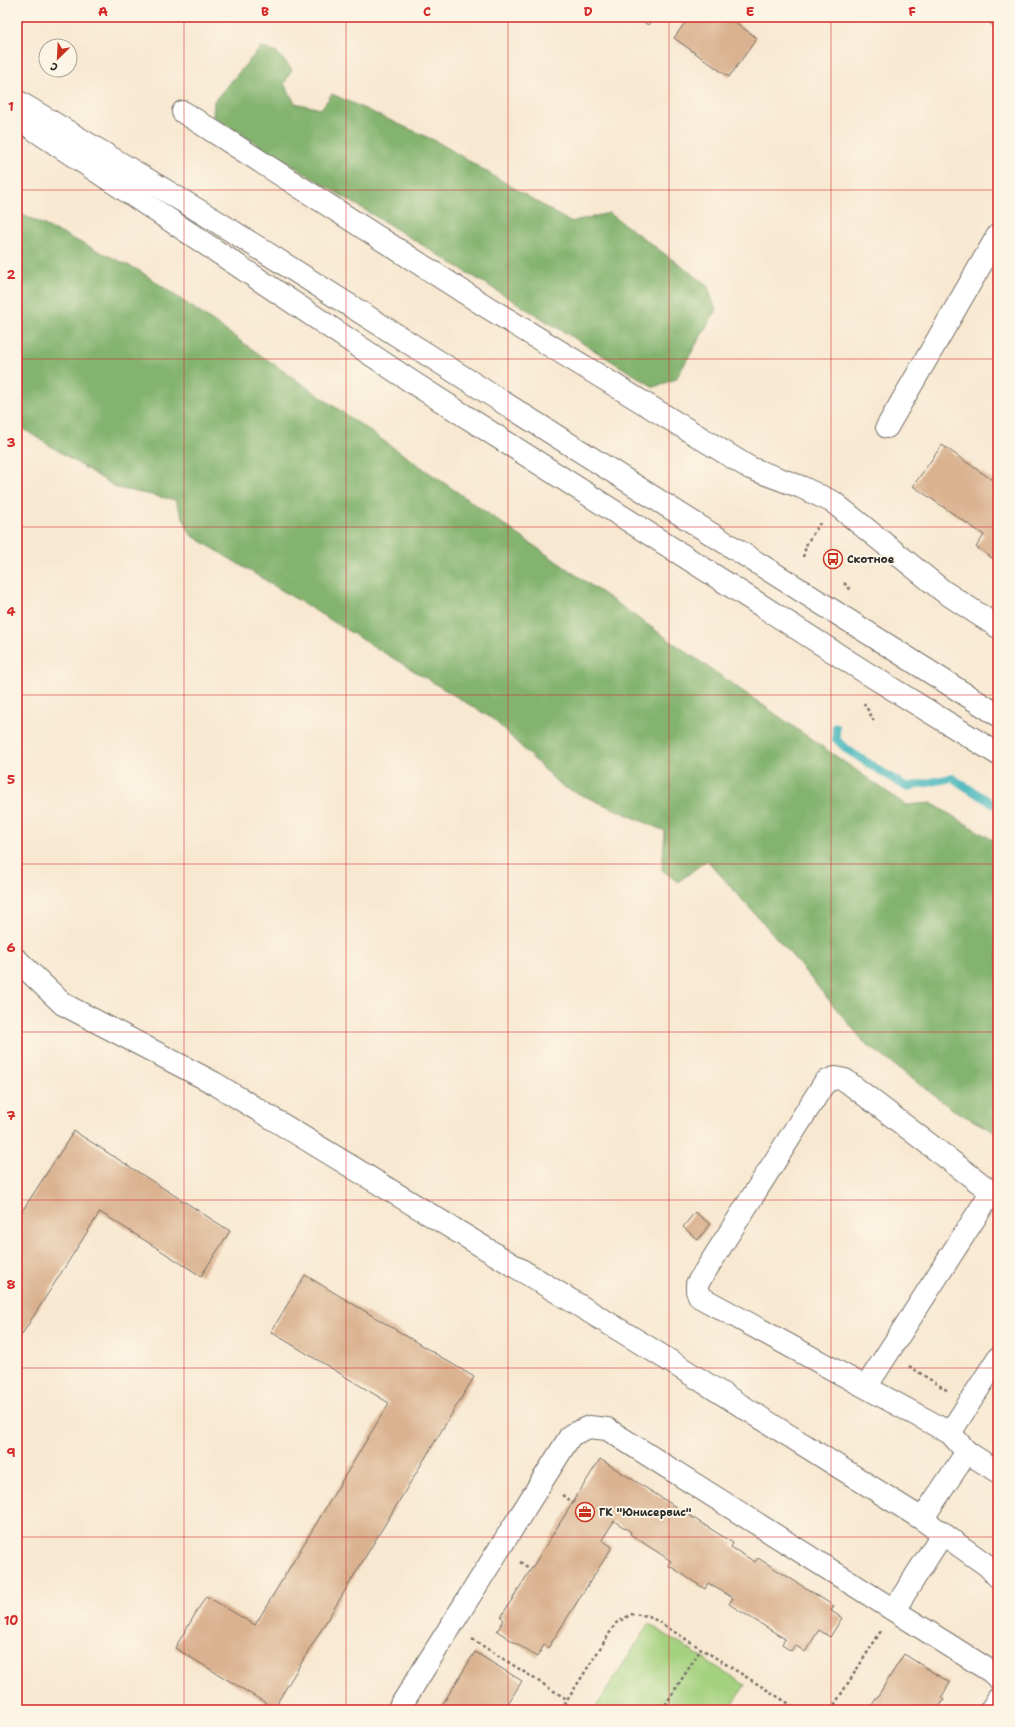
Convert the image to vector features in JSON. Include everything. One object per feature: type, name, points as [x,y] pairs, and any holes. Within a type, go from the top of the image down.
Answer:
[{"type":"main road","points":[[17,101],[216,221],[998,714]]},
{"type":"main road","points":[[183,112],[487,307],[750,468],[802,487],[833,502],[943,591],[998,627]]},
{"type":"main road","points":[[17,118],[418,386],[858,668],[998,754]]},
{"type":"main road","points":[[887,427],[998,235]]},
{"type":"main road","points":[[17,960],[63,1004],[214,1083],[647,1347],[922,1519],[988,1566],[998,1577]]},
{"type":"main road","points":[[866,1387],[985,1202],[988,1192],[985,1187],[845,1080],[835,1078],[825,1082],[697,1284],[697,1291],[700,1297],[950,1433],[967,1452],[998,1472]]},
{"type":"main road","points":[[950,1433],[998,1358]]},
{"type":"main road","points":[[398,1710],[571,1435],[589,1427],[607,1429],[990,1671],[998,1678]]},
{"type":"main road","points":[[922,1519],[967,1452]]},
{"type":"main road","points":[[894,1610],[943,1533]]},
{"type":"main road","points":[[991,1710],[998,1699]]},
{"type":"path","points":[[804,557],[807,543],[833,502]]},
{"type":"path","points":[[888,1352],[969,1404]]},
{"type":"path","points":[[831,1710],[894,1610]]},
{"type":"path","points":[[568,1710],[562,1709],[616,1623],[632,1614],[649,1616],[799,1710]]},
{"type":"path","points":[[451,1626],[568,1700]]},
{"type":"path","points":[[662,1710],[701,1649]]},
{"type":"green space","points":[[261,47],[277,53],[292,69],[284,84],[295,103],[321,109],[332,94],[436,141],[570,222],[609,213],[707,285],[716,310],[676,379],[654,387],[213,117],[214,101]]},
{"type":"green space","points":[[17,212],[140,271],[906,805],[931,803],[998,843],[998,1134],[952,1109],[864,1042],[788,951],[707,860],[678,882],[662,870],[665,831],[561,786],[493,719],[191,535],[175,500],[117,488],[17,425]]},
{"type":"green space","points":[[649,1624],[745,1685],[729,1710],[594,1710]]},
{"type":"building","points":[[636,17],[653,17],[648,25]]},
{"type":"building","points":[[689,17],[728,17],[757,38],[729,77],[674,38]]},
{"type":"building","points":[[983,17],[998,17],[998,30]]},
{"type":"building","points":[[942,445],[998,484],[998,562],[976,547],[984,535],[913,486]]},
{"type":"building","points":[[74,1131],[230,1231],[201,1276],[100,1212],[17,1342],[17,1219]]},
{"type":"building","points":[[695,1212],[710,1224],[698,1240],[683,1227]]},
{"type":"building","points":[[305,1275],[474,1377],[274,1708],[175,1648],[206,1596],[255,1625],[389,1403],[271,1332]]},
{"type":"building","points":[[600,1459],[733,1543],[731,1547],[755,1562],[758,1558],[834,1606],[831,1611],[842,1618],[830,1637],[819,1630],[805,1652],[795,1645],[791,1651],[782,1645],[785,1639],[729,1604],[733,1598],[708,1583],[705,1589],[668,1565],[671,1561],[630,1534],[631,1532],[614,1521],[602,1540],[612,1547],[548,1648],[544,1645],[537,1657],[497,1631],[504,1620],[501,1617]]},
{"type":"building","points":[[475,1652],[522,1681],[504,1710],[439,1710]]},
{"type":"building","points":[[904,1654],[950,1683],[941,1698],[944,1700],[937,1710],[869,1710]]},
{"type":"waterway","points":[[836,727],[836,739],[846,749],[906,787],[952,778],[998,807]]},
{"type":"place","name":"Скотное","points":[[833,559]]},
{"type":"place","name":"ГК \"Юнисервис\"","points":[[585,1512]]}]
